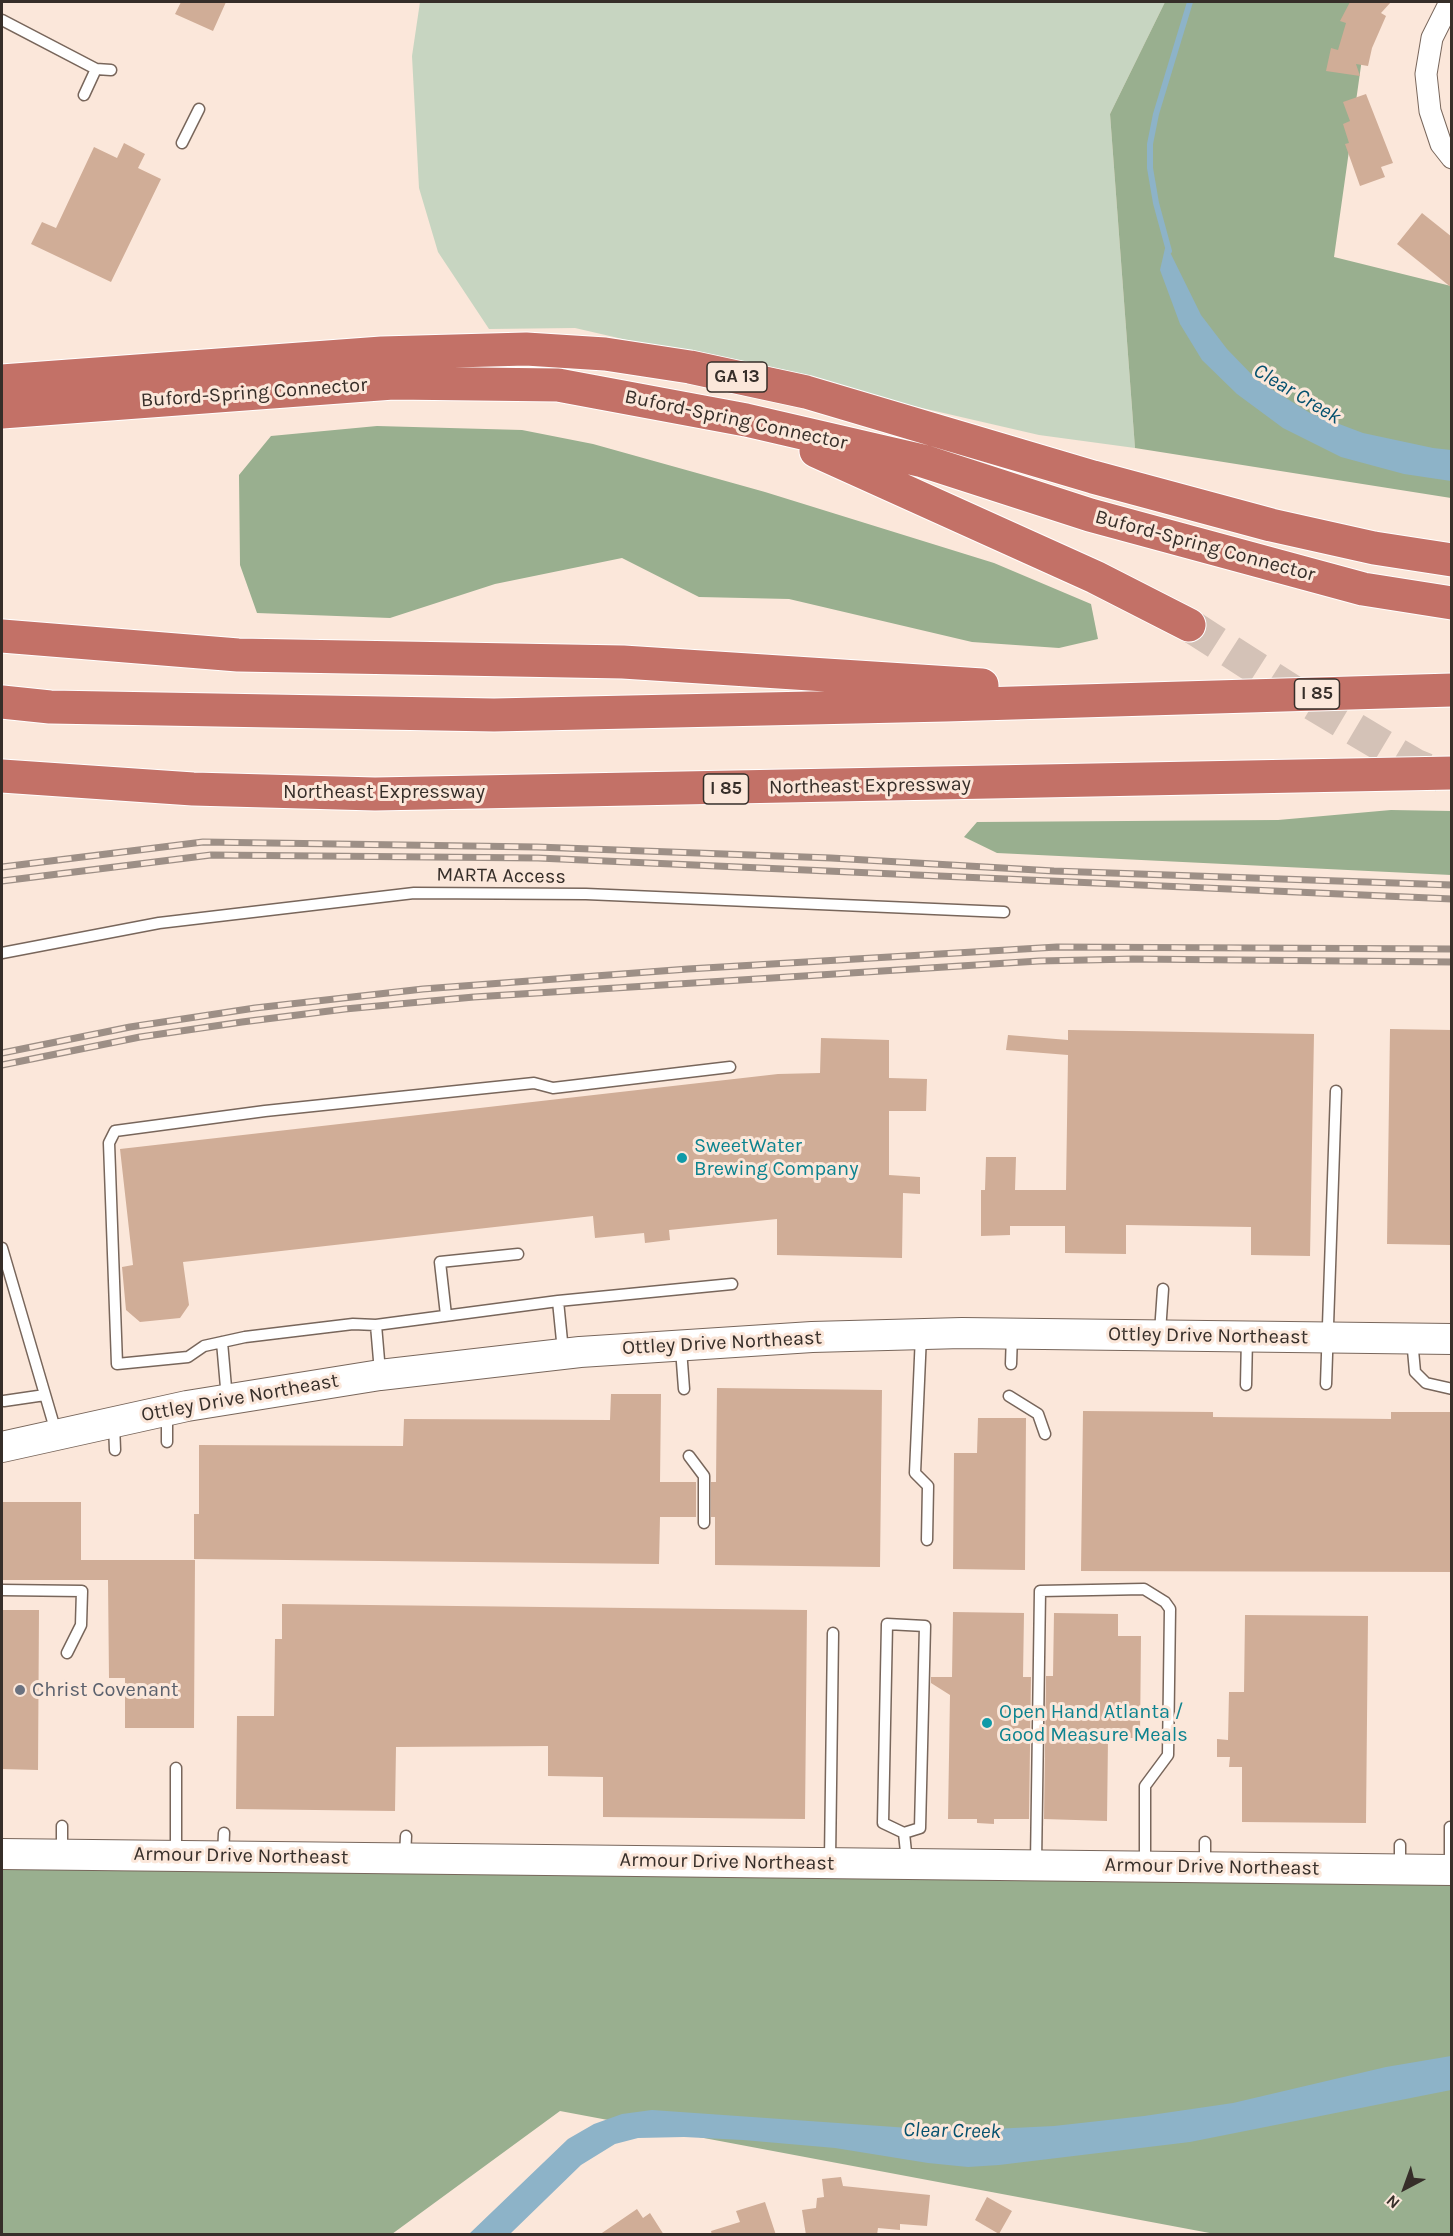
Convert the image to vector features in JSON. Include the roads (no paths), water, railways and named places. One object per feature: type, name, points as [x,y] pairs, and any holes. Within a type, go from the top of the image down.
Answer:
[{"type":"highway","name":"Buford-Spring Connector","points":[[2,381],[382,353],[526,349],[605,354],[690,367],[806,392],[1093,477],[1270,525],[1374,549],[1452,560]]},
{"type":"highway","name":"Buford-Spring Connector","points":[[2,412],[393,383],[558,385],[746,420],[923,461],[1090,515],[1363,589],[1452,603]]},
{"type":"highway","points":[[746,420],[1095,577],[1189,625]]},
{"type":"highway","points":[[2,636],[238,655],[623,662],[1182,698]]},
{"type":"highway","name":"I 85","points":[[2,702],[50,707],[494,715],[1452,690]]},
{"type":"highway","name":"Northeast Expressway","points":[[2,776],[193,789],[375,794],[1452,773]]},
{"type":"street","points":[[1450,2],[1432,38],[1426,74],[1430,111],[1441,144],[1452,158]]},
{"type":"street","name":"Ottley Drive Northeast","points":[[2,1447],[114,1421],[227,1399],[380,1375],[563,1353],[921,1334],[951,1329],[1012,1334],[1452,1339]]},
{"type":"street","name":"Armour Drive Northeast","points":[[2,1854],[62,1840],[176,1856],[224,1845],[406,1847],[519,1855],[831,1863],[1145,1867],[1205,1855],[1400,1857],[1451,1870]]},
{"type":"lane","points":[[2,20],[96,69],[111,70]]},
{"type":"lane","points":[[84,96],[96,69]]},
{"type":"lane","points":[[182,143],[199,109]]},
{"type":"lane","name":"MARTA Access","points":[[2,953],[159,923],[414,893],[586,894],[1004,912]]},
{"type":"lane","points":[[730,1067],[553,1088],[534,1083],[265,1111],[116,1131],[110,1143],[117,1364],[188,1357],[204,1346],[222,1342],[353,1324],[376,1325],[558,1300],[732,1284]]},
{"type":"lane","points":[[1326,1384],[1336,1091]]},
{"type":"lane","points":[[2,1248],[56,1434]]},
{"type":"lane","points":[[446,1315],[440,1262],[518,1254]]},
{"type":"lane","points":[[1160,1335],[1163,1289]]},
{"type":"lane","points":[[558,1300],[563,1353]]},
{"type":"lane","points":[[376,1325],[380,1375]]},
{"type":"lane","points":[[921,1334],[915,1473],[928,1485],[927,1539]]},
{"type":"lane","points":[[1011,1364],[1012,1334]]},
{"type":"lane","points":[[1246,1385],[1247,1336]]},
{"type":"lane","points":[[1412,1339],[1415,1372],[1425,1383],[1452,1389]]},
{"type":"lane","points":[[222,1342],[227,1399]]},
{"type":"lane","points":[[681,1345],[684,1389]]},
{"type":"lane","points":[[4,1401],[45,1395]]},
{"type":"lane","points":[[1009,1396],[1038,1414],[1045,1434]]},
{"type":"lane","points":[[166,1410],[167,1442]]},
{"type":"lane","points":[[114,1421],[115,1450]]},
{"type":"lane","points":[[689,1456],[704,1476],[704,1524]]},
{"type":"lane","points":[[1036,1865],[1040,1591],[1144,1589],[1165,1602],[1170,1609],[1168,1755],[1145,1785],[1145,1867]]},
{"type":"lane","points":[[2,1590],[82,1591],[81,1625],[66,1653]]},
{"type":"lane","points":[[887,1624],[925,1626],[920,1828],[904,1833],[883,1823],[887,1624]]},
{"type":"lane","points":[[831,1863],[833,1633]]},
{"type":"lane","points":[[176,1768],[176,1856]]},
{"type":"lane","points":[[1450,1827],[1451,1870]]},
{"type":"lane","points":[[904,1833],[908,1864]]},
{"type":"water","points":[[1166,244],[1201,315],[1227,349],[1257,380],[1310,413],[1363,433],[1451,450],[1451,481],[1404,474],[1341,457],[1283,428],[1237,394],[1202,360],[1180,324],[1160,270]]},
{"type":"water","name":"Clear Creek","points":[[1451,2056],[1451,2090],[1190,2142],[999,2165],[968,2167],[835,2148],[743,2140],[684,2137],[638,2138],[615,2144],[581,2165],[510,2234],[469,2234],[568,2139],[594,2124],[622,2114],[652,2110],[952,2131],[1054,2126],[1233,2103],[1386,2067]]},
{"type":"waterway","points":[[1169,251],[1156,203],[1150,168],[1150,144],[1156,114],[1190,2]]},
{"type":"tunnel","points":[[1189,625],[1306,700],[1415,765],[1442,776]]},
{"type":"railway","points":[[2,867],[203,842],[537,847],[831,858],[1054,871],[1452,885]]},
{"type":"railway","points":[[2,881],[211,855],[538,858],[1452,899]]},
{"type":"railway","points":[[2,1053],[130,1027],[255,1008],[423,989],[688,969],[1057,947],[1452,949]]},
{"type":"railway","points":[[2,1065],[140,1037],[242,1022],[345,1009],[474,997],[1039,961],[1133,959],[1452,962]]},
{"type":"place","name":"SweetWater Brewing Company","points":[[682,1158]]},
{"type":"place","name":"Christ Covenant","points":[[20,1690]]},
{"type":"place","name":"Open Hand Atlanta / Good Measure Meals","points":[[987,1723]]}]
